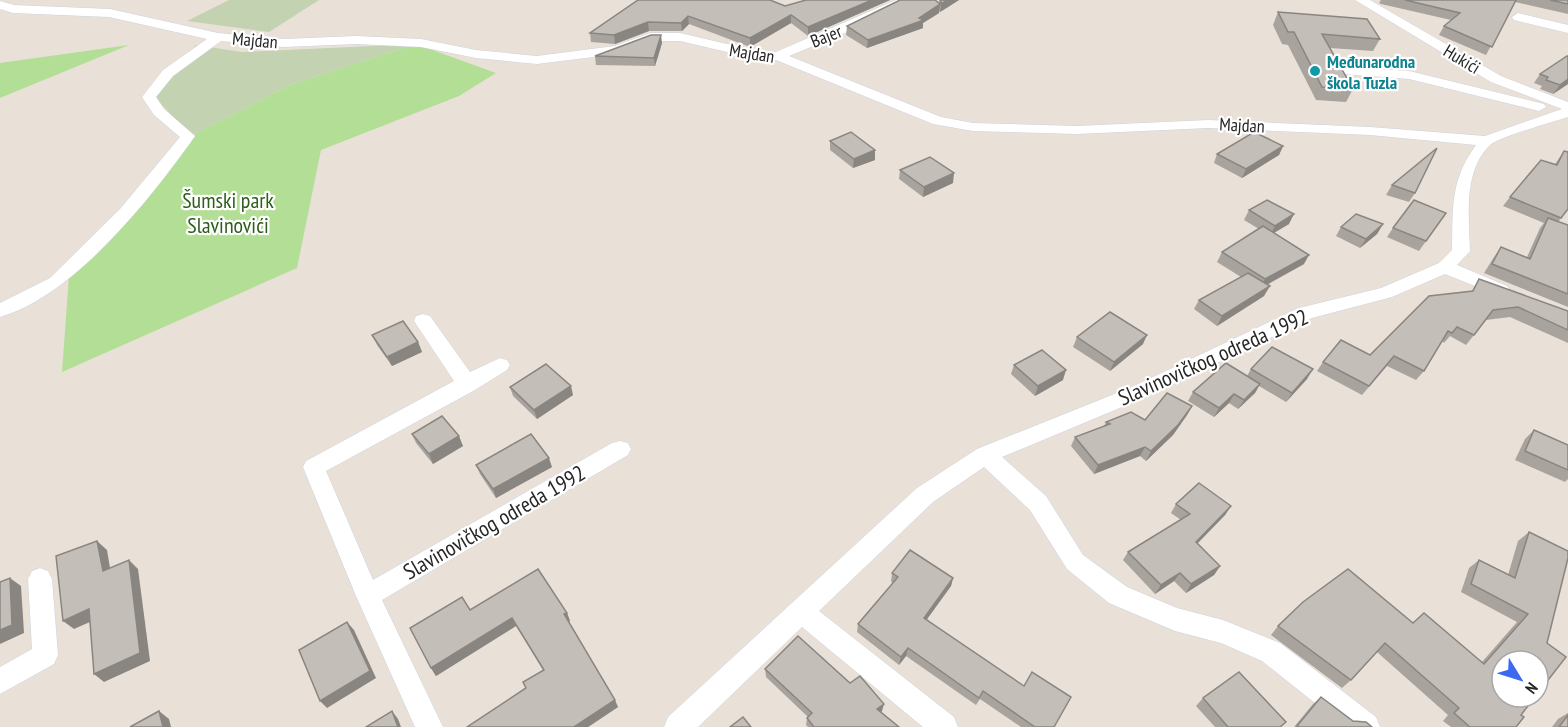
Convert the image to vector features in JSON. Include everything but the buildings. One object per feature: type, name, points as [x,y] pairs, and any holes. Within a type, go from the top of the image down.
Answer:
[{"type":"street","name":"Bajer","points":[[778,56],[869,18],[905,0]]},
{"type":"street","name":"Hukići","points":[[1361,0],[1496,79],[1566,111]]},
{"type":"street","name":"Majdan","points":[[0,5],[13,9],[110,13],[150,24],[218,37],[284,43],[357,40],[421,43],[476,54],[537,60],[617,50],[650,37],[680,37],[748,53],[778,56],[938,122],[973,127],[1077,129],[1208,124],[1370,131],[1485,141]]},
{"type":"street","name":"Majdan","points":[[0,13],[13,9]]},
{"type":"street","points":[[1518,17],[1568,29]]},
{"type":"street","points":[[0,311],[56,282],[126,213],[188,136],[159,112],[148,97],[168,73],[218,37]]},
{"type":"street","points":[[1348,71],[1409,75],[1566,111]]},
{"type":"street","points":[[1517,296],[1445,267],[1461,251],[1461,199],[1469,165],[1485,141],[1566,111]]},
{"type":"street","name":"Slavinovičkog odreda 1992","points":[[678,727],[926,495],[985,456],[1139,392],[1306,313],[1386,293],[1445,267]]},
{"type":"street","points":[[423,321],[468,385]]},
{"type":"street","points":[[429,727],[368,596],[314,467],[468,385],[500,365]]},
{"type":"street","name":"Slavinovičkog odreda 1992","points":[[368,596],[620,449]]},
{"type":"street","points":[[985,456],[1038,503],[1075,562],[1118,595],[1175,619],[1223,632],[1271,652],[1366,727]]},
{"type":"street","points":[[0,681],[45,655],[40,579]]},
{"type":"street","points":[[802,612],[944,727]]},
{"type":"green space","points":[[229,0],[319,0],[269,32],[187,21]]},
{"type":"green space","name":"Šumski park Slavinovići","points":[[416,44],[496,73],[459,96],[321,150],[297,268],[62,372],[70,262],[191,136],[290,85]]},
{"type":"green space","points":[[416,44],[290,85],[191,136],[151,93],[196,45],[242,52]]},
{"type":"green space","points":[[129,45],[0,98],[0,63]]},
{"type":"place","name":"Međunarodna škola Tuzla","points":[[1315,71]]}]
